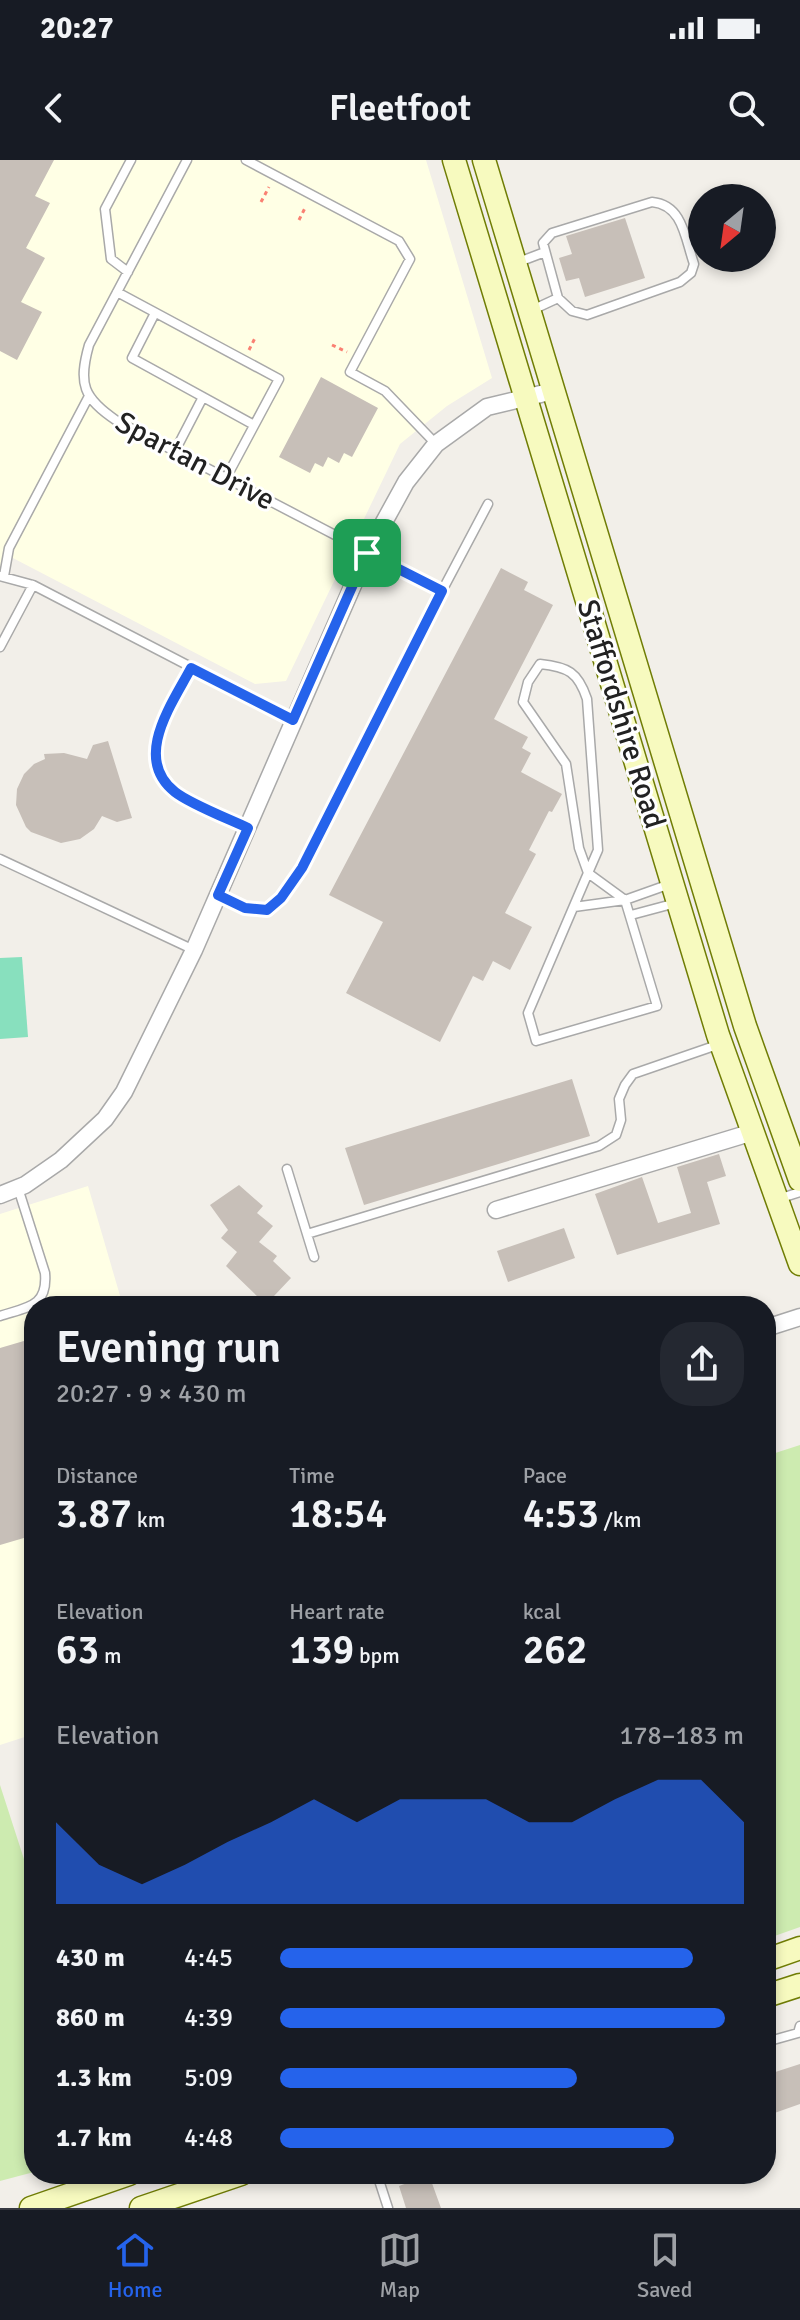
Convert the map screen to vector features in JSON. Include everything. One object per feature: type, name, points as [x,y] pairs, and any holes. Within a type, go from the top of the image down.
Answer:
[{"type":"main road","name":"Staffordshire Road","points":[[454,160],[721,1044],[800,1264]]},
{"type":"main road","name":"Staffordshire Road","points":[[484,160],[745,1026],[800,1180]]},
{"type":"main road","points":[[776,1956],[800,1948]]},
{"type":"main road","points":[[776,1993],[800,1985]]},
{"type":"main road","points":[[31,2208],[100,2184]]},
{"type":"main road","points":[[141,2208],[205,2184]]},
{"type":"street","points":[[0,1195],[18,1188],[61,1160],[105,1119],[124,1092],[194,950],[367,553],[406,482],[436,444],[487,407],[553,391]]},
{"type":"street","points":[[496,1210],[753,1132]]},
{"type":"street","points":[[776,1325],[800,1317]]},
{"type":"lane","points":[[128,272],[111,259],[105,209],[131,160]]},
{"type":"lane","name":"Spartan Drive","points":[[187,160],[89,345],[82,372],[89,396],[99,409],[117,421],[442,591]]},
{"type":"lane","points":[[246,160],[399,241],[410,259],[350,372],[385,391],[436,444]]},
{"type":"lane","points":[[652,202],[665,203],[676,211],[694,264],[691,273],[680,282],[587,315],[572,311],[558,298],[543,243],[552,233],[652,202]]},
{"type":"lane","points":[[515,264],[545,252]]},
{"type":"lane","points":[[117,292],[279,379],[226,478]]},
{"type":"lane","points":[[529,311],[558,298]]},
{"type":"lane","points":[[155,313],[132,358],[254,425]]},
{"type":"lane","points":[[89,396],[9,548],[2,576],[33,585],[293,720]]},
{"type":"lane","points":[[175,451],[203,397]]},
{"type":"lane","points":[[218,895],[245,908],[267,910],[281,898],[302,868],[488,504]]},
{"type":"lane","points":[[0,647],[33,585]]},
{"type":"lane","points":[[588,873],[528,1013],[536,1041],[657,1006],[625,900],[588,873],[579,848],[566,764],[523,702],[528,682],[540,664],[561,666],[580,680],[587,699],[598,850],[588,873]]},
{"type":"lane","points":[[191,668],[158,731],[155,751],[159,773],[175,792],[248,828]]},
{"type":"lane","points":[[0,859],[194,950]]},
{"type":"lane","points":[[574,907],[675,893]]},
{"type":"lane","points":[[631,915],[675,893]]},
{"type":"lane","points":[[307,1234],[599,1146],[616,1135],[621,1120],[619,1099],[633,1074],[721,1044]]},
{"type":"lane","points":[[287,1169],[314,1257]]},
{"type":"lane","points":[[18,1188],[45,1273],[44,1296]]},
{"type":"lane","points":[[777,1199],[800,1192]]},
{"type":"lane","points":[[0,1316],[24,1308]]},
{"type":"lane","points":[[776,2039],[798,2033],[800,2026]]},
{"type":"lane","points":[[380,2184],[388,2208]]},
{"type":"path","points":[[261,202],[275,175]]},
{"type":"path","points":[[332,345],[357,358]]},
{"type":"shaded area","points":[[0,160],[426,160],[492,378],[447,406],[400,444],[286,681],[255,684],[9,556],[0,571]]},
{"type":"shaded area","points":[[88,1186],[120,1296],[24,1296],[24,1737],[0,1745],[0,1214]]},
{"type":"green space","points":[[22,957],[28,1037],[0,1039],[0,958]]},
{"type":"green space","points":[[800,1445],[800,1927],[776,1935],[776,1453]]},
{"type":"green space","points":[[0,1785],[24,1859],[24,2175],[0,2181]]},
{"type":"building","points":[[0,160],[54,160],[35,196],[50,203],[26,248],[45,258],[21,302],[42,312],[17,360],[0,351]]},
{"type":"building","points":[[625,218],[645,278],[585,297],[579,278],[566,281],[559,258],[572,254],[566,236]]},
{"type":"building","points":[[321,377],[378,408],[352,457],[344,453],[339,463],[328,457],[323,467],[315,463],[310,473],[279,457]]},
{"type":"building","points":[[501,568],[528,582],[524,590],[553,605],[494,719],[528,737],[522,748],[531,753],[521,772],[562,794],[552,812],[549,811],[529,850],[536,854],[505,913],[532,927],[510,970],[493,961],[483,981],[473,976],[440,1042],[346,993],[383,922],[329,895]]},
{"type":"building","points":[[108,741],[132,818],[117,822],[102,816],[94,829],[80,839],[61,843],[31,832],[16,805],[17,789],[24,774],[45,759],[44,754],[64,753],[87,759],[93,745]]},
{"type":"building","points":[[572,1079],[590,1136],[364,1205],[345,1148]]},
{"type":"building","points":[[719,1154],[726,1176],[707,1182],[720,1224],[617,1255],[595,1194],[642,1177],[658,1223],[691,1213],[677,1167]]},
{"type":"building","points":[[239,1185],[263,1206],[257,1213],[273,1226],[259,1242],[277,1256],[273,1261],[291,1278],[274,1296],[257,1296],[226,1266],[237,1252],[221,1238],[228,1230],[210,1205]]},
{"type":"building","points":[[564,1228],[575,1258],[508,1282],[497,1251]]},
{"type":"building","points":[[24,1341],[24,1538],[0,1545],[0,1348]]},
{"type":"building","points":[[800,2064],[800,2104],[776,2112],[776,2072]]},
{"type":"building","points":[[432,2184],[441,2208],[406,2208],[399,2186]]},
{"type":"route","points":[[367,553],[442,591],[302,868],[281,898],[267,910],[245,908],[218,895],[248,828],[175,792],[159,773],[155,751],[158,731],[191,668],[293,720],[367,553]]}]
